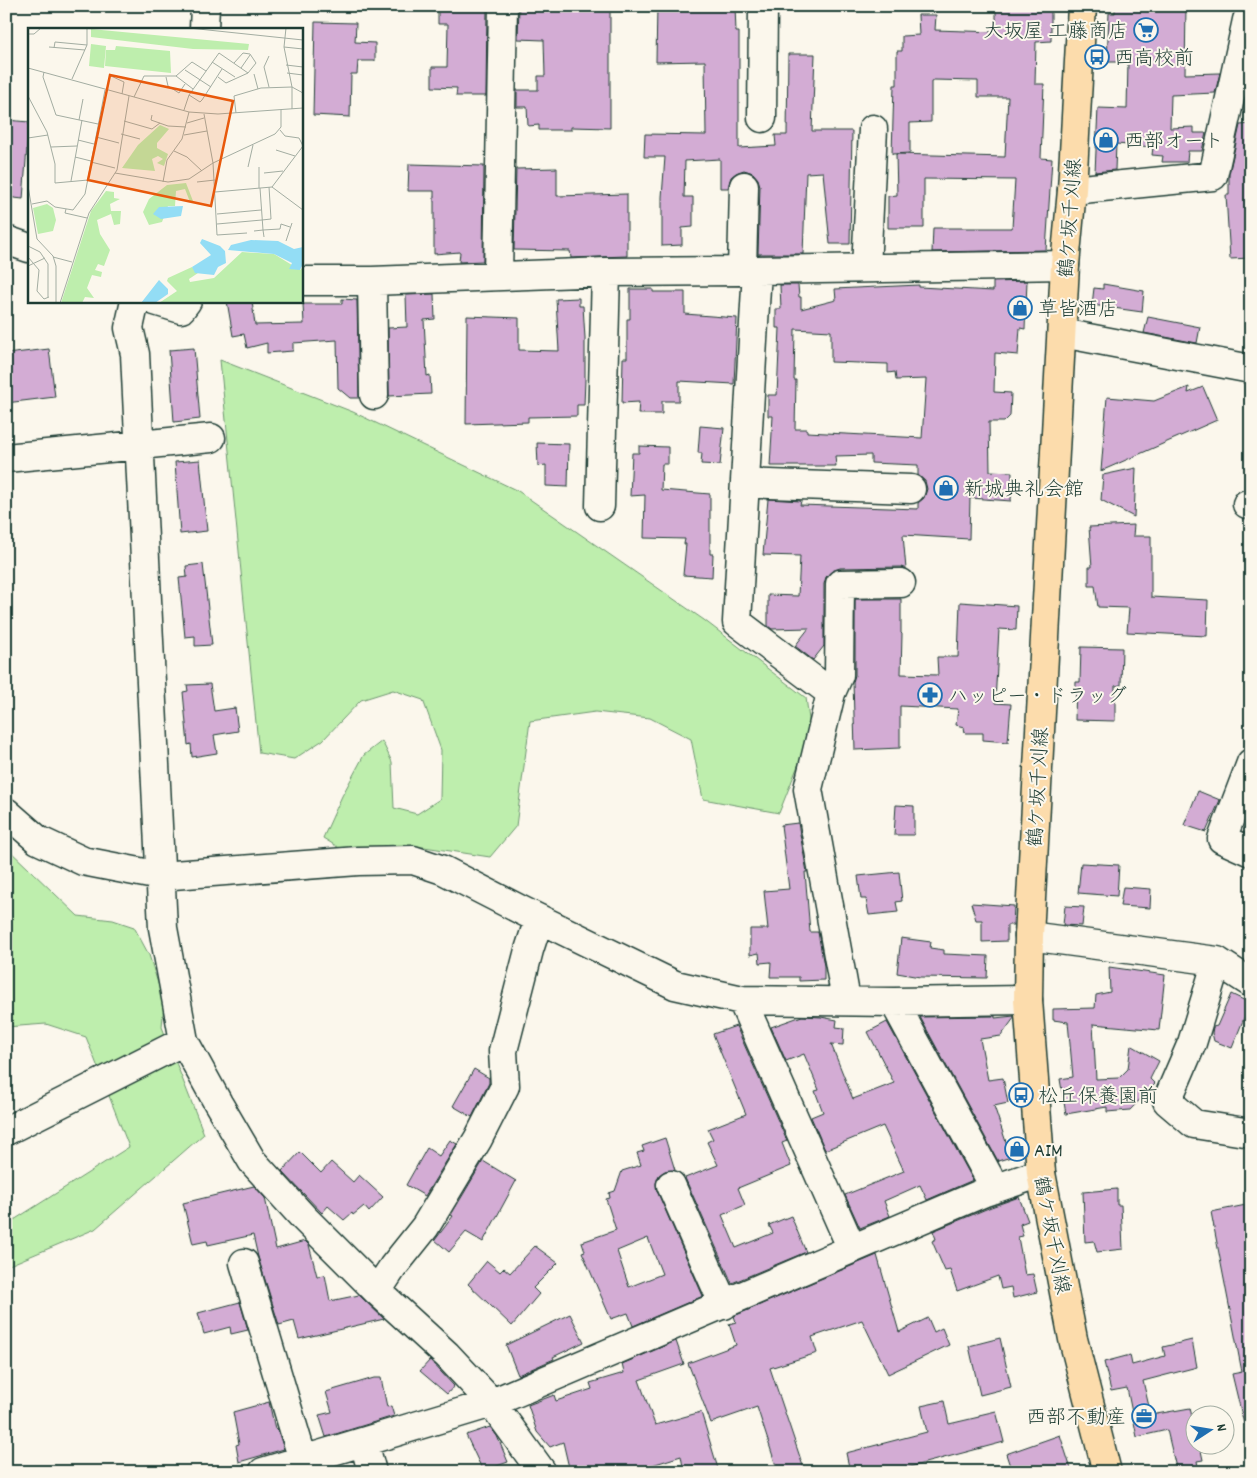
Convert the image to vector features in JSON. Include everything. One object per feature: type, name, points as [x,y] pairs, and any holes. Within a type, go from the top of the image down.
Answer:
[{"type":"main road","name":"鶴ケ坂千刈線","points":[[1082,6],[1072,190],[1065,265],[1029,936],[1028,1000],[1041,1173],[1073,1339],[1107,1472]]},
{"type":"street","points":[[204,28],[205,6]]},
{"type":"street","points":[[498,275],[504,6]]},
{"type":"street","points":[[762,118],[763,6]]},
{"type":"street","points":[[1072,190],[1213,176],[1246,20]]},
{"type":"street","points":[[866,268],[873,129]]},
{"type":"street","points":[[744,186],[749,270],[744,483],[737,622],[831,693]]},
{"type":"street","points":[[6,240],[28,248]]},
{"type":"street","points":[[302,281],[372,281],[606,272],[1065,265]]},
{"type":"street","points":[[600,506],[606,272]]},
{"type":"street","points":[[372,281],[374,395]]},
{"type":"street","points":[[135,302],[129,328],[135,354],[163,928],[184,1040],[218,1104],[252,1161],[304,1218],[377,1291],[447,1355],[492,1403],[542,1472]]},
{"type":"street","points":[[158,302],[181,309],[186,302]]},
{"type":"street","points":[[1062,334],[1251,369]]},
{"type":"street","points":[[6,458],[211,438]]},
{"type":"street","points":[[744,483],[911,489]]},
{"type":"street","points":[[846,1000],[808,789],[831,693],[839,675],[840,584],[901,582]]},
{"type":"street","points":[[1251,763],[1222,839],[1251,852]]},
{"type":"street","points":[[6,812],[38,840],[83,861],[160,876],[358,861],[413,860],[443,870],[675,985],[742,1000],[894,1002],[1028,1000]]},
{"type":"street","points":[[377,1291],[393,1267],[425,1227],[478,1139],[505,1086],[503,1051],[539,918]]},
{"type":"street","points":[[1029,936],[1217,961],[1251,983]]},
{"type":"street","points":[[1217,961],[1192,1043],[1166,1101],[1194,1124],[1251,1133]]},
{"type":"street","points":[[742,1000],[852,1249]]},
{"type":"street","points":[[894,1002],[994,1188]]},
{"type":"street","points":[[6,1131],[184,1040]]},
{"type":"street","points":[[263,1472],[492,1403],[994,1188],[1041,1173]]},
{"type":"street","points":[[671,1184],[724,1305]]},
{"type":"street","points":[[244,1263],[303,1460]]},
{"type":"street","points":[[364,1442],[372,1472]]},
{"type":"green space","points":[[220,360],[353,412],[518,491],[704,620],[806,698],[811,733],[779,813],[703,799],[691,739],[650,718],[595,712],[530,721],[516,826],[490,857],[424,847],[341,849],[323,838],[342,796],[364,755],[382,741],[392,762],[394,808],[417,814],[440,799],[441,750],[423,700],[393,690],[361,700],[323,740],[294,759],[259,753]]},
{"type":"green space","points":[[6,847],[78,916],[113,920],[134,927],[149,955],[164,1002],[162,1027],[204,1134],[95,1229],[7,1266],[6,1225],[129,1147],[86,1037],[46,1024],[6,1027]]},
{"type":"building","points":[[438,6],[487,6],[486,96],[456,96],[457,88],[432,87],[432,67],[447,67],[448,24],[438,24]]},
{"type":"building","points":[[519,6],[610,6],[610,128],[571,127],[571,130],[539,130],[539,125],[528,126],[527,107],[517,107],[517,90],[538,90],[538,76],[545,76],[544,40],[518,39]]},
{"type":"building","points":[[657,6],[735,6],[736,32],[739,32],[739,148],[776,146],[775,135],[787,135],[788,54],[815,54],[812,131],[852,131],[850,244],[830,244],[823,172],[806,173],[803,254],[758,254],[760,186],[758,179],[753,173],[744,170],[731,177],[728,188],[720,188],[720,159],[685,161],[684,197],[693,197],[693,227],[682,228],[682,245],[662,246],[662,197],[665,157],[644,157],[645,134],[706,135],[705,61],[656,62]]},
{"type":"building","points":[[996,6],[1051,6],[1051,41],[1036,42],[1035,84],[1044,84],[1041,158],[1052,159],[1046,250],[932,252],[933,228],[1012,228],[1015,180],[924,179],[924,228],[888,228],[888,196],[897,195],[896,154],[1005,157],[1008,97],[978,97],[978,81],[931,81],[931,122],[910,123],[910,153],[892,154],[894,85],[897,85],[897,51],[902,51],[902,36],[919,35],[918,15],[936,15],[935,30],[996,32]]},
{"type":"building","points":[[1115,6],[1186,6],[1185,74],[1220,73],[1215,93],[1171,95],[1170,128],[1194,127],[1194,133],[1206,133],[1202,151],[1188,151],[1187,162],[1162,162],[1163,156],[1152,155],[1153,147],[1116,144],[1115,170],[1095,172],[1098,108],[1127,109],[1128,62],[1107,62],[1109,13],[1115,13]]},
{"type":"building","points":[[315,22],[356,23],[355,42],[375,43],[375,61],[358,61],[357,74],[351,74],[350,117],[313,115]]},
{"type":"building","points":[[6,120],[28,122],[23,199],[6,197]]},
{"type":"building","points":[[1251,124],[1251,258],[1230,259],[1226,195],[1229,195],[1229,174],[1240,125]]},
{"type":"building","points":[[409,164],[484,166],[483,261],[459,262],[460,252],[434,254],[434,191],[408,191]]},
{"type":"building","points":[[557,168],[557,196],[627,194],[627,256],[571,258],[570,251],[514,250],[516,169]]},
{"type":"building","points":[[1027,281],[1025,329],[1020,328],[1018,355],[995,353],[994,392],[1011,393],[1010,416],[1004,422],[989,422],[990,471],[1012,472],[1011,501],[970,498],[969,539],[903,535],[906,569],[901,567],[840,568],[832,571],[826,577],[824,584],[824,646],[813,660],[795,646],[809,628],[772,629],[768,626],[768,595],[798,596],[800,556],[763,555],[768,499],[801,501],[800,505],[918,509],[918,503],[924,498],[927,489],[925,481],[918,475],[918,465],[871,463],[871,455],[835,456],[836,466],[770,466],[773,416],[768,416],[768,395],[777,395],[780,328],[776,328],[776,309],[781,309],[780,285],[798,285],[801,309],[836,300],[835,289],[919,285],[919,287],[993,291],[993,282]],"holes":[[[795,329],[831,331],[831,362],[888,364],[888,373],[895,372],[896,380],[926,379],[922,438],[807,432],[807,429],[795,429]]]},
{"type":"building","points":[[1103,284],[1144,291],[1142,312],[1092,305],[1094,288],[1103,289]]},
{"type":"building","points":[[630,289],[653,289],[653,292],[685,292],[685,314],[737,318],[734,384],[679,381],[679,401],[662,401],[662,414],[638,414],[639,402],[622,403],[623,358],[627,358],[627,319],[630,319]]},
{"type":"building","points":[[434,294],[435,319],[424,320],[427,376],[430,375],[431,394],[389,396],[388,328],[407,327],[406,295]]},
{"type":"building","points":[[579,298],[579,306],[583,306],[585,380],[584,405],[577,405],[577,416],[528,417],[528,422],[466,424],[467,316],[519,318],[519,350],[559,351],[556,299]]},
{"type":"building","points":[[342,299],[357,300],[359,398],[350,398],[338,388],[337,340],[293,343],[293,351],[267,353],[267,343],[247,348],[244,334],[233,336],[227,302],[252,302],[255,325],[304,324],[303,304],[342,304]]},
{"type":"building","points":[[1148,317],[1200,327],[1197,343],[1144,333]]},
{"type":"building","points":[[194,348],[200,419],[174,422],[169,350]]},
{"type":"building","points":[[49,349],[55,397],[6,403],[6,354]]},
{"type":"building","points":[[1189,387],[1188,393],[1203,387],[1217,420],[1101,471],[1107,397],[1154,401]]},
{"type":"building","points":[[700,426],[724,428],[720,465],[701,464],[702,453],[698,453]]},
{"type":"building","points":[[537,443],[569,444],[568,487],[546,486],[546,465],[538,466]]},
{"type":"building","points":[[639,446],[668,447],[668,464],[662,464],[661,490],[710,494],[710,554],[713,554],[712,577],[683,575],[685,539],[644,538],[645,495],[630,496],[632,453],[639,453]]},
{"type":"building","points":[[200,460],[207,531],[180,534],[175,462]]},
{"type":"building","points":[[1136,468],[1134,517],[1101,500],[1103,475]]},
{"type":"building","points":[[1134,525],[1133,536],[1151,536],[1151,597],[1208,600],[1207,636],[1127,632],[1129,608],[1098,607],[1095,586],[1089,586],[1089,567],[1092,567],[1089,527]]},
{"type":"building","points":[[203,564],[212,645],[195,646],[195,636],[185,637],[179,578],[187,577],[186,566]]},
{"type":"building","points":[[855,599],[901,599],[901,674],[938,675],[937,657],[958,657],[960,602],[1017,606],[1016,630],[999,629],[995,703],[1011,704],[1008,742],[983,740],[983,733],[965,733],[964,727],[956,725],[958,709],[900,706],[900,748],[855,750],[853,682],[855,675]]},
{"type":"building","points":[[1081,647],[1122,648],[1121,685],[1115,686],[1115,721],[1075,720],[1076,682],[1080,682]]},
{"type":"building","points":[[210,684],[214,711],[235,708],[238,731],[214,735],[217,753],[192,757],[191,744],[188,745],[183,692],[188,691],[187,685]]},
{"type":"building","points":[[1198,791],[1220,800],[1206,832],[1184,825]]},
{"type":"building","points":[[896,805],[914,806],[914,835],[894,835]]},
{"type":"building","points":[[798,823],[807,872],[805,872],[810,932],[818,932],[824,966],[824,980],[799,981],[799,977],[770,977],[771,962],[760,963],[759,953],[750,955],[750,929],[768,929],[764,891],[789,889],[781,825]]},
{"type":"building","points":[[1081,863],[1119,865],[1117,896],[1078,893]]},
{"type":"building","points":[[899,872],[902,901],[896,902],[898,912],[869,915],[866,899],[861,899],[858,876]]},
{"type":"building","points":[[1123,887],[1151,889],[1150,908],[1120,906]]},
{"type":"building","points":[[971,903],[1014,906],[1013,925],[1007,925],[1007,941],[982,942],[982,920],[976,920]]},
{"type":"building","points":[[1065,906],[1084,907],[1082,926],[1063,925]]},
{"type":"building","points":[[901,938],[931,942],[930,948],[944,950],[944,954],[988,956],[987,978],[920,977],[897,973]]},
{"type":"building","points":[[1109,967],[1165,975],[1159,1030],[1093,1024],[1096,1079],[1119,1078],[1128,1069],[1131,1045],[1159,1061],[1150,1079],[1155,1084],[1130,1110],[1107,1112],[1107,1107],[1066,1114],[1060,1079],[1073,1077],[1068,1022],[1053,1020],[1053,1009],[1095,1008],[1096,995],[1110,992]]},
{"type":"building","points":[[1231,994],[1250,1003],[1232,1048],[1214,1041],[1212,1033],[1213,1027],[1217,1026]]},
{"type":"building","points":[[802,1016],[837,1020],[836,1027],[844,1028],[843,1045],[831,1044],[853,1099],[894,1083],[868,1032],[887,1022],[973,1180],[927,1200],[920,1185],[884,1201],[890,1216],[860,1228],[845,1195],[904,1171],[883,1126],[825,1150],[811,1117],[823,1112],[815,1091],[819,1090],[804,1054],[786,1061],[771,1027]]},
{"type":"building","points":[[995,1016],[995,1018],[1014,1016],[1001,1036],[980,1039],[988,1080],[1003,1078],[1008,1103],[994,1106],[1011,1157],[998,1161],[920,1017]]},
{"type":"building","points":[[736,1026],[787,1141],[782,1143],[791,1166],[738,1188],[745,1205],[722,1215],[736,1248],[773,1233],[769,1225],[791,1216],[806,1252],[732,1283],[685,1178],[718,1165],[707,1142],[713,1139],[708,1129],[746,1114],[713,1034]]},
{"type":"building","points":[[474,1069],[489,1078],[489,1083],[472,1117],[453,1106]]},
{"type":"building","points":[[665,1138],[675,1170],[665,1171],[659,1175],[656,1183],[657,1191],[703,1296],[633,1326],[628,1313],[611,1319],[582,1252],[585,1251],[582,1242],[616,1230],[606,1199],[610,1198],[609,1193],[615,1191],[622,1171],[641,1165],[637,1153],[644,1151],[642,1146]],"holes":[[[648,1238],[662,1274],[629,1287],[617,1251]]]},
{"type":"building","points":[[450,1140],[457,1144],[425,1196],[406,1185],[427,1148],[439,1156]]},
{"type":"building","points":[[300,1152],[321,1173],[331,1162],[353,1182],[359,1175],[383,1197],[369,1212],[364,1206],[344,1220],[328,1206],[322,1213],[282,1171]]},
{"type":"building","points":[[483,1161],[516,1181],[483,1242],[466,1232],[449,1252],[435,1240],[453,1216],[451,1215]]},
{"type":"building","points":[[254,1186],[265,1198],[276,1249],[305,1241],[309,1245],[317,1276],[325,1275],[330,1301],[359,1295],[384,1319],[299,1339],[294,1321],[279,1325],[253,1235],[208,1245],[207,1241],[193,1244],[183,1203]]},
{"type":"building","points":[[1117,1189],[1117,1205],[1121,1205],[1123,1249],[1097,1252],[1094,1241],[1085,1242],[1083,1192]]},
{"type":"building","points":[[1019,1197],[1028,1221],[1020,1224],[1023,1236],[1018,1237],[1025,1275],[1033,1274],[1037,1292],[1013,1298],[1011,1287],[1001,1289],[998,1276],[957,1291],[950,1270],[945,1271],[932,1241],[936,1239],[933,1231]]},
{"type":"building","points":[[1251,1204],[1251,1423],[1244,1424],[1232,1374],[1242,1372],[1211,1212]]},
{"type":"building","points":[[535,1246],[558,1263],[533,1288],[539,1294],[512,1326],[468,1284],[487,1261],[500,1272],[504,1268],[510,1273]]},
{"type":"building","points":[[877,1255],[899,1332],[928,1318],[934,1332],[942,1328],[949,1345],[888,1374],[862,1320],[812,1337],[817,1353],[770,1368],[805,1472],[778,1472],[757,1407],[711,1423],[688,1363],[736,1345],[729,1324],[736,1322],[734,1316]]},
{"type":"building","points":[[240,1302],[248,1330],[231,1334],[230,1327],[204,1334],[198,1313]]},
{"type":"building","points":[[570,1314],[584,1342],[553,1357],[554,1359],[518,1375],[506,1345]]},
{"type":"building","points":[[1000,1338],[1011,1387],[980,1395],[969,1346]]},
{"type":"building","points":[[1192,1340],[1197,1367],[1143,1381],[1151,1415],[1184,1409],[1184,1456],[1202,1456],[1203,1460],[1197,1461],[1199,1472],[1177,1472],[1167,1430],[1137,1437],[1127,1388],[1111,1391],[1104,1362],[1130,1355],[1132,1365],[1165,1356],[1163,1347]]},
{"type":"building","points":[[676,1341],[684,1364],[639,1380],[655,1425],[701,1412],[719,1472],[684,1472],[681,1456],[630,1472],[570,1472],[563,1442],[550,1447],[537,1432],[528,1405],[554,1395],[556,1401],[592,1389],[590,1383],[624,1373],[622,1364]]},
{"type":"building","points":[[430,1360],[454,1386],[447,1394],[420,1371]]},
{"type":"building","points":[[374,1378],[381,1378],[387,1407],[391,1406],[394,1416],[326,1437],[319,1415],[332,1412],[326,1392]]},
{"type":"building","points":[[944,1401],[949,1424],[996,1411],[1004,1442],[891,1472],[850,1472],[846,1453],[927,1432],[921,1406]]},
{"type":"building","points":[[269,1402],[275,1429],[277,1428],[284,1449],[239,1462],[236,1445],[239,1444],[233,1412]]},
{"type":"building","points":[[490,1427],[497,1436],[508,1462],[483,1471],[466,1435]]},
{"type":"building","points":[[1060,1435],[1072,1472],[1012,1472],[1006,1454]]},
{"type":"place","name":"大坂屋 工藤商店","points":[[1146,30]]},
{"type":"place","name":"西高校前","points":[[1097,57]]},
{"type":"place","name":"西部オート","points":[[1106,140]]},
{"type":"place","name":"草皆酒店","points":[[1020,308]]},
{"type":"place","name":"新城典礼会館","points":[[946,488]]},
{"type":"place","name":"ハッピー・ドラッグ","points":[[930,695]]},
{"type":"place","name":"松丘保養園前","points":[[1021,1095]]},
{"type":"place","name":"AIM","points":[[1017,1149]]},
{"type":"place","name":"西部不動産","points":[[1144,1416]]}]
